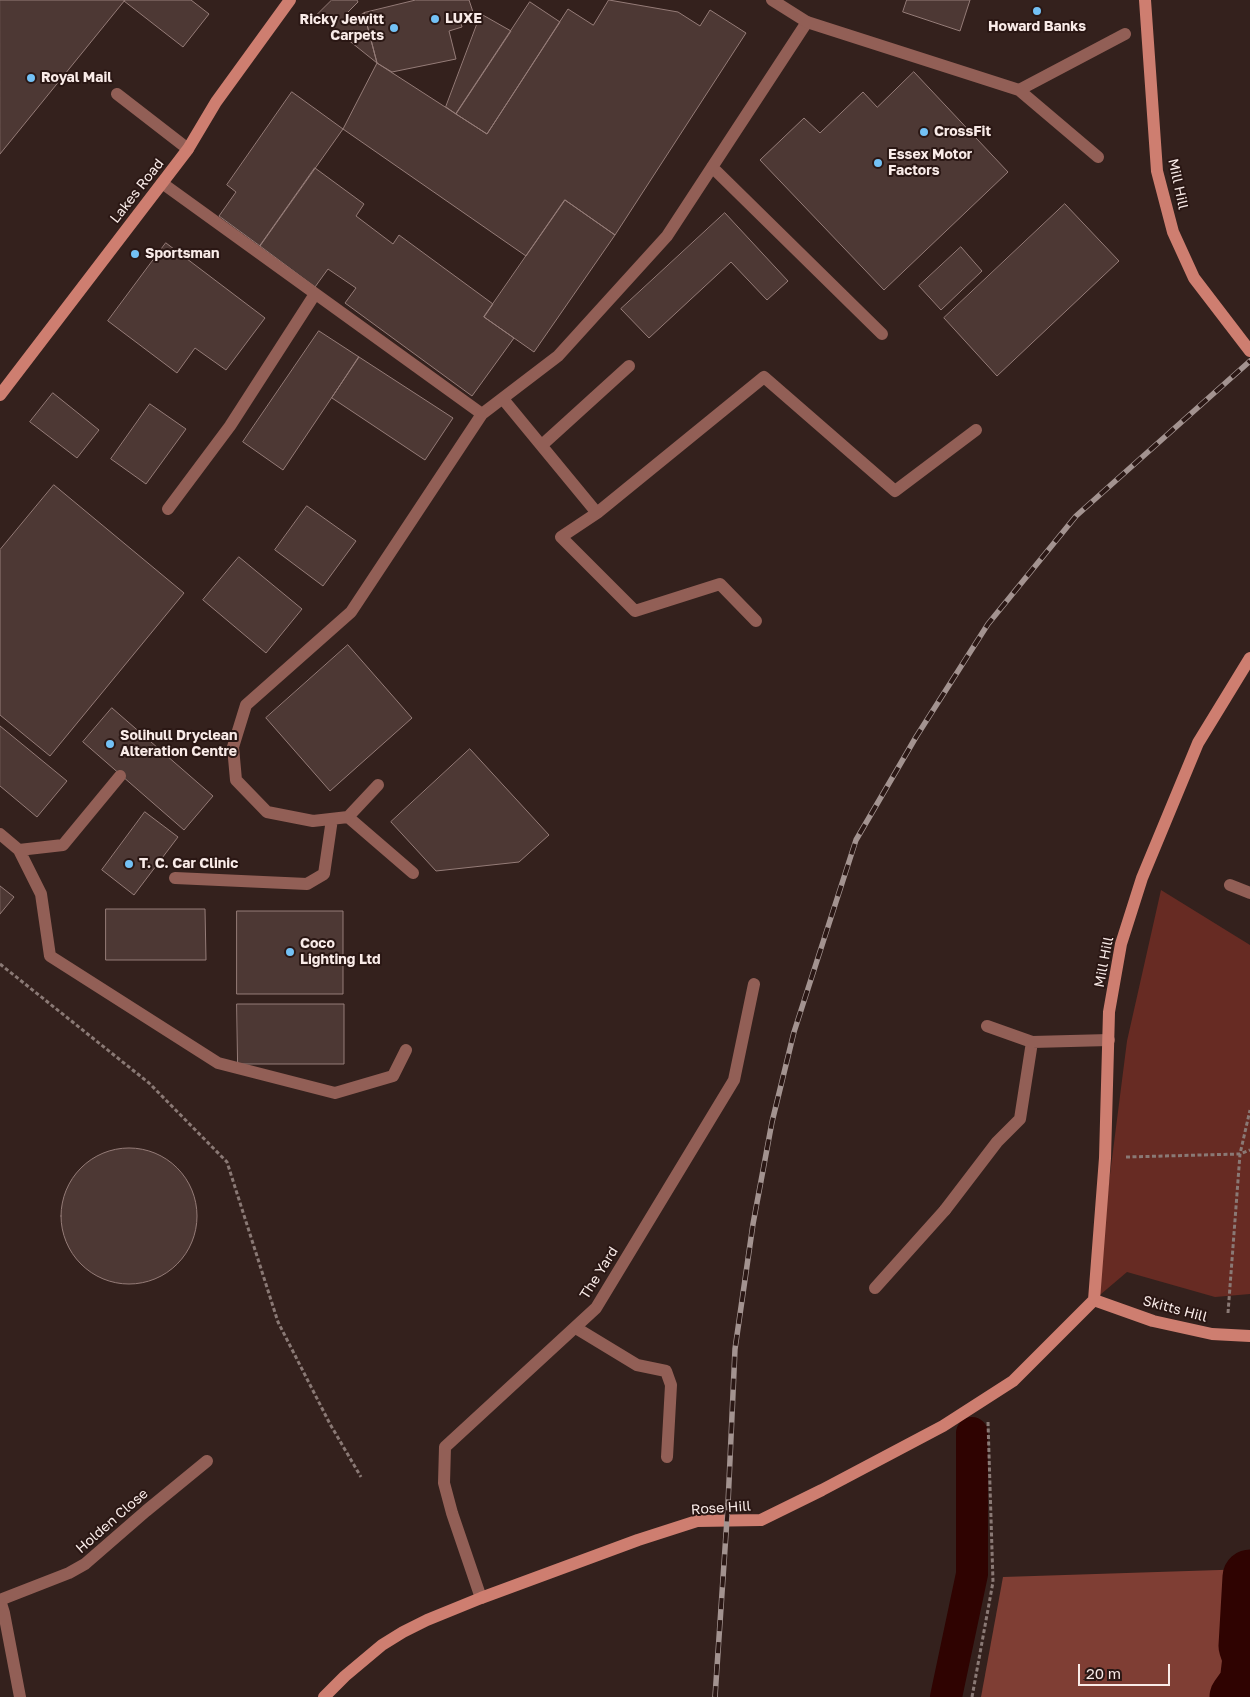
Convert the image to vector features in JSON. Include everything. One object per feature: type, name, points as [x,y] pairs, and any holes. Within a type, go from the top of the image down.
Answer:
[{"type":"street","name":"Lakes Road","points":[[0,395],[188,149],[216,102],[290,0]]},
{"type":"street","points":[[772,0],[808,22],[1019,90],[1098,157]]},
{"type":"street","name":"Mill Hill","points":[[1145,0],[1157,171],[1174,232],[1194,278],[1250,351]]},
{"type":"street","points":[[413,873],[348,818],[313,821],[267,812],[236,780],[233,747],[246,705],[351,612],[482,414],[558,356],[667,236],[808,22]]},
{"type":"street","points":[[1019,90],[1125,34]]},
{"type":"street","points":[[117,94],[188,149]]},
{"type":"street","points":[[712,167],[882,334]]},
{"type":"street","points":[[162,183],[482,414]]},
{"type":"street","points":[[168,509],[230,426],[316,294]]},
{"type":"street","points":[[542,445],[629,366]]},
{"type":"street","points":[[756,621],[720,584],[635,611],[561,537],[597,513],[764,377],[895,491],[976,430]]},
{"type":"street","points":[[503,399],[597,513]]},
{"type":"street","name":"Mill Hill","points":[[1094,1300],[1105,1158],[1109,1012],[1121,944],[1142,878],[1198,743],[1250,658]]},
{"type":"street","points":[[19,850],[63,845],[120,776]]},
{"type":"street","points":[[348,818],[378,785]]},
{"type":"street","points":[[175,878],[307,884],[324,874],[332,819]]},
{"type":"street","points":[[0,834],[19,850],[41,894],[50,956],[218,1064],[335,1093],[394,1076],[406,1050]]},
{"type":"street","points":[[1230,885],[1250,892]]},
{"type":"street","name":"The Yard","points":[[481,1598],[452,1513],[444,1483],[445,1447],[596,1308],[734,1080],[754,984]]},
{"type":"street","points":[[987,1026],[1032,1042],[1109,1040]]},
{"type":"street","points":[[875,1288],[944,1210],[997,1142],[1020,1119],[1032,1042]]},
{"type":"street","name":"Skitts Hill","points":[[1094,1300],[1153,1320],[1212,1334],[1250,1336]]},
{"type":"street","name":"Rose Hill","points":[[324,1697],[345,1676],[382,1645],[427,1620],[638,1540],[697,1521],[760,1520],[822,1490],[943,1426],[1013,1381],[1094,1300]]},
{"type":"street","points":[[576,1328],[637,1365],[666,1371],[671,1385],[667,1457]]},
{"type":"street","name":"Holden Close","points":[[0,1600],[69,1573],[85,1564],[207,1461]]},
{"type":"street","points":[[0,1600],[20,1697]]},
{"type":"path","points":[[0,964],[149,1083],[227,1162],[278,1322],[330,1424],[361,1477]]},
{"type":"path","points":[[1226,1334],[1240,1154],[1250,1110]]},
{"type":"path","points":[[1105,1158],[1240,1154],[1250,1150]]},
{"type":"path","points":[[972,1697],[993,1582],[988,1398]]},
{"type":"shaded area","points":[[1161,890],[1250,945],[1250,1294],[1215,1297],[1127,1272],[1094,1300],[1127,1041]]},
{"type":"shaded area","points":[[1250,1569],[1250,1697],[981,1697],[1003,1577]]},
{"type":"building","name":"Royal Mail","points":[[0,0],[125,0],[0,154]]},
{"type":"building","points":[[125,0],[191,0],[209,14],[183,47]]},
{"type":"building","points":[[332,0],[357,0],[358,2],[347,13],[353,19],[364,13],[377,63],[317,15]]},
{"type":"building","points":[[416,0],[469,0],[473,12],[459,16],[462,27],[449,31],[456,59],[392,72],[377,63],[364,13]]},
{"type":"building","points":[[609,0],[678,12],[700,26],[710,10],[746,33],[615,235],[565,200],[526,256],[343,129],[377,63],[487,134],[568,9],[593,25]]},
{"type":"building","points":[[907,0],[970,0],[960,31],[903,12]]},
{"type":"building","points":[[530,2],[560,22],[487,134],[456,114]]},
{"type":"building","points":[[481,14],[511,31],[456,114],[446,107]]},
{"type":"building","points":[[914,72],[1008,172],[884,290],[760,160],[804,118],[820,133],[863,92],[877,107]]},
{"type":"building","points":[[292,92],[343,129],[260,246],[219,216],[236,192],[227,185]]},
{"type":"building","points":[[315,168],[364,204],[356,216],[393,244],[399,235],[493,304],[484,317],[514,338],[472,396],[345,303],[356,288],[328,269],[315,287],[260,246]]},
{"type":"building","points":[[565,200],[615,235],[534,352],[484,317]]},
{"type":"building","points":[[1065,204],[1119,261],[997,376],[944,318]]},
{"type":"building","points":[[725,213],[788,281],[767,300],[731,262],[649,338],[621,309]]},
{"type":"building","points":[[166,243],[265,318],[226,370],[195,348],[177,373],[108,321]]},
{"type":"building","points":[[961,247],[982,271],[941,310],[919,286]]},
{"type":"building","points":[[319,331],[359,357],[283,470],[243,442]]},
{"type":"building","points":[[359,357],[453,418],[425,460],[332,398]]},
{"type":"building","points":[[53,393],[99,430],[77,458],[30,422]]},
{"type":"building","points":[[150,404],[186,429],[146,484],[111,459]]},
{"type":"building","points":[[54,485],[184,593],[50,756],[0,715],[0,550]]},
{"type":"building","points":[[307,506],[356,541],[323,586],[275,550]]},
{"type":"building","points":[[239,557],[302,609],[266,653],[203,600]]},
{"type":"building","points":[[348,645],[412,718],[330,791],[266,718]]},
{"type":"building","points":[[112,708],[213,796],[184,830],[83,742]]},
{"type":"building","points":[[0,726],[67,781],[37,817],[0,786]]},
{"type":"building","points":[[470,749],[549,835],[519,862],[436,871],[391,822]]},
{"type":"building","points":[[145,812],[178,837],[134,895],[102,870]]},
{"type":"building","points":[[0,886],[14,897],[0,914]]},
{"type":"building","points":[[106,909],[205,909],[206,960],[106,960]]},
{"type":"building","name":"Coco Lighting Ltd","points":[[237,911],[343,911],[343,994],[237,994]]},
{"type":"building","points":[[237,1004],[344,1004],[344,1064],[238,1064]]},
{"type":"building","points":[[129,1148],[155,1153],[167,1159],[177,1168],[186,1178],[192,1190],[197,1216],[192,1242],[186,1254],[177,1264],[167,1273],[155,1279],[129,1284],[103,1279],[91,1273],[81,1264],[72,1254],[66,1242],[61,1216],[66,1190],[72,1178],[81,1168],[91,1159],[103,1153]]},
{"type":"waterway","points":[[946,1697],[972,1574],[972,1433]]},
{"type":"waterway","points":[[1237,1697],[1247,1683],[1250,1658],[1246,1646],[1250,1577]]},
{"type":"railway","points":[[715,1697],[728,1504],[735,1349],[753,1224],[772,1122],[794,1032],[856,840],[916,737],[988,624],[1076,516],[1250,361]]},
{"type":"place","name":"Howard Banks","points":[[1037,11]]},
{"type":"place","name":"LUXE","points":[[435,19]]},
{"type":"place","name":"Ricky Jewitt Carpets","points":[[394,28]]},
{"type":"place","name":"Royal Mail","points":[[31,78]]},
{"type":"place","name":"CrossFit","points":[[924,132]]},
{"type":"place","name":"Essex Motor Factors","points":[[878,163]]},
{"type":"place","name":"Sportsman","points":[[135,254]]},
{"type":"place","name":"Solihull Dryclean Alteration Centre","points":[[110,744]]},
{"type":"place","name":"T. C. Car Clinic","points":[[129,864]]},
{"type":"place","name":"Coco Lighting Ltd","points":[[290,952]]}]
